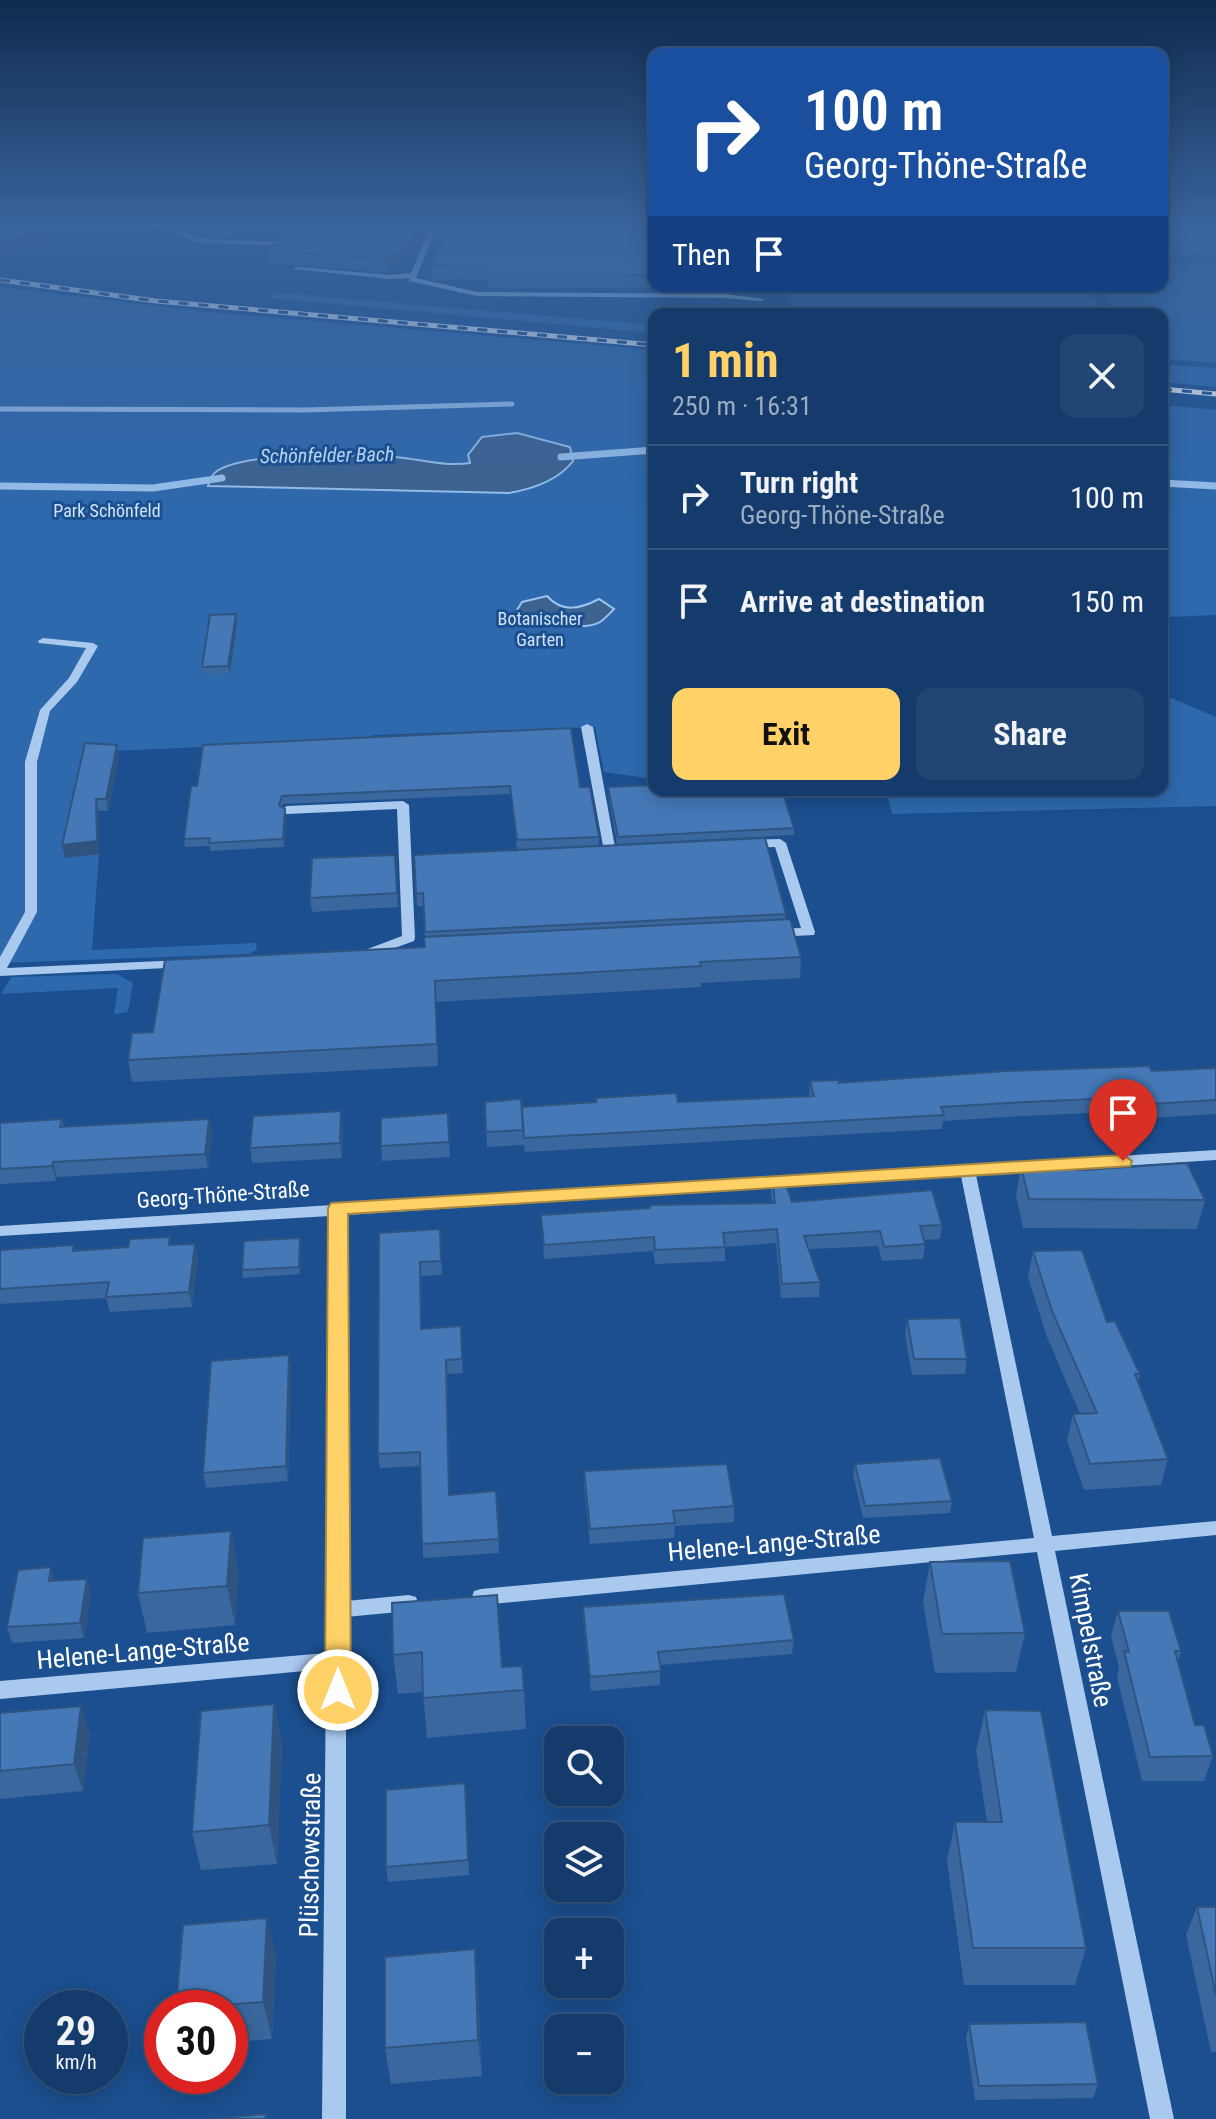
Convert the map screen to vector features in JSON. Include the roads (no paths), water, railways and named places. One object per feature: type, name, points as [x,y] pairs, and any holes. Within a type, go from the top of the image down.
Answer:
[{"type":"street","points":[[0,970],[31,912],[31,762],[35,740],[45,710],[73,680],[97,643],[43,641]]},
{"type":"street","points":[[587,727],[610,851]]},
{"type":"street","points":[[287,810],[403,805],[409,938],[370,953]]},
{"type":"street","points":[[734,845],[780,843],[809,932],[762,934]]},
{"type":"street","points":[[595,851],[641,849]]},
{"type":"street","points":[[407,860],[423,859]]},
{"type":"street","points":[[355,954],[417,950]]},
{"type":"street","points":[[0,970],[205,962]]},
{"type":"street","name":"Georg-Thöne-Straße","points":[[0,1231],[338,1208],[968,1173],[1216,1155]]},
{"type":"street","name":"Kimpelstraße","points":[[968,1173],[1162,2119]]},
{"type":"street","name":"Plüschowstraße","points":[[334,2119],[338,1208]]},
{"type":"street","name":"Helene-Lange-Straße","points":[[463,1598],[1216,1528]]},
{"type":"street","points":[[338,1610],[432,1601]]},
{"type":"street","name":"Helene-Lange-Straße","points":[[0,1690],[338,1660]]},
{"type":"waterway","points":[[0,409],[305,410],[512,404]]},
{"type":"waterway","name":"Schönfelder Bach","points":[[561,457],[648,450]]},
{"type":"waterway","name":"Schönfelder Bach","points":[[0,486],[153,488],[222,478]]},
{"type":"waterway","name":"Schönfelder Bach","points":[[1168,483],[1216,486]]},
{"type":"railway","points":[[358,319],[648,344]]},
{"type":"railway","points":[[1168,390],[1216,394]]},
{"type":"park label","name":"Park Schönfeld","points":[[107,511]]},
{"type":"park label","name":"Botanischer Garten","points":[[540,629]]}]
